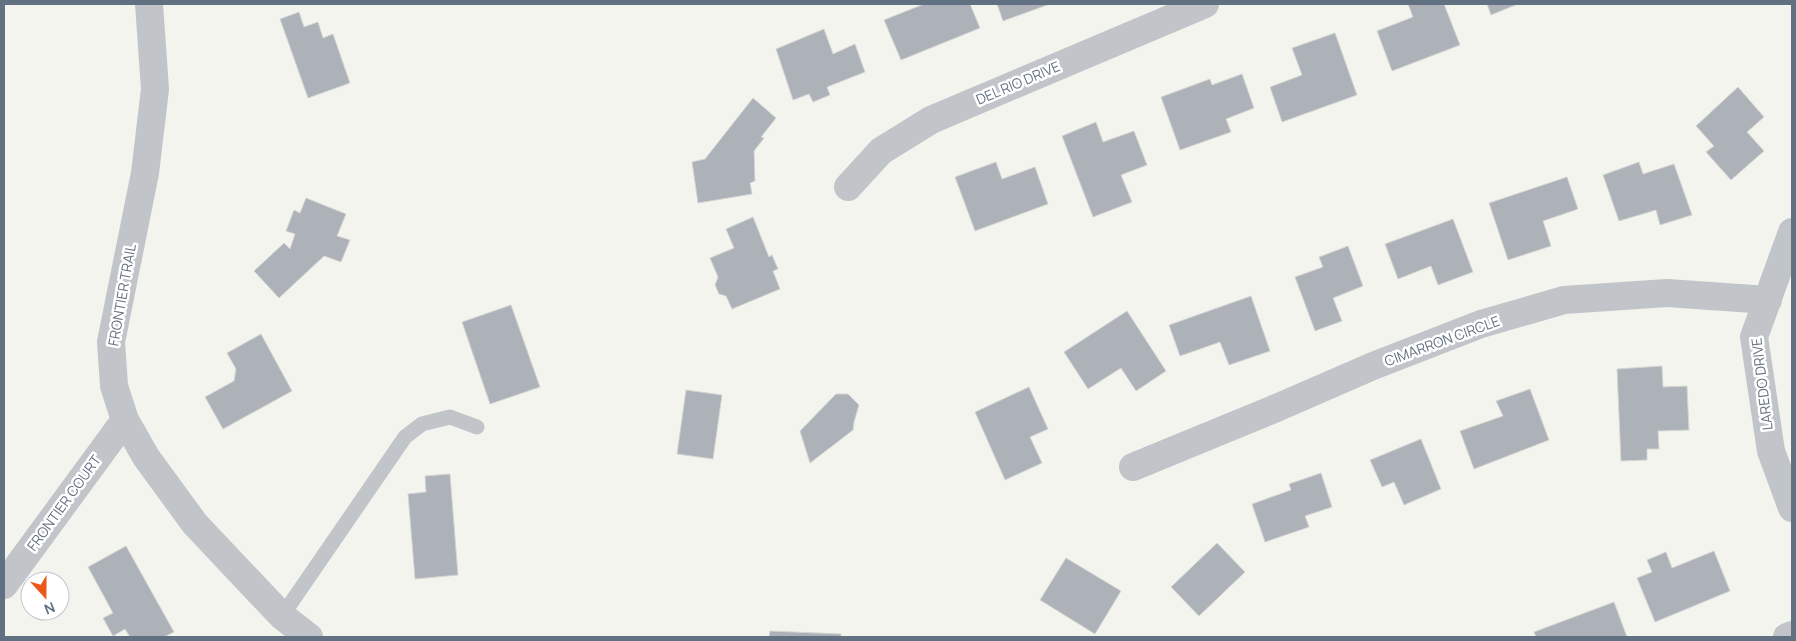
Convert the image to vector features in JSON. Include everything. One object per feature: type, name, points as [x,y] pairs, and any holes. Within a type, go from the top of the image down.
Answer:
[{"type":"street","name":"FRONTIER TRAIL","points":[[149,4],[155,89],[145,173],[111,342],[114,386],[125,420],[146,457],[195,524],[282,616],[309,637]]},
{"type":"street","name":"DEL RIO DRIVE","points":[[848,187],[881,151],[931,120],[1205,4]]},
{"type":"street","name":"LAREDO DRIVE","points":[[1792,232],[1754,337],[1771,451],[1792,508]]},
{"type":"street","name":"CIMARRON CIRCLE","points":[[1133,467],[1373,366],[1481,324],[1564,300],[1667,292],[1768,300]]},
{"type":"street","name":"FRONTIER COURT","points":[[4,586],[125,420]]},
{"type":"street","points":[[1787,637],[1792,635]]},
{"type":"lane","points":[[282,616],[405,437],[422,424],[450,417],[477,427]]},
{"type":"building","points":[[924,4],[970,4],[980,28],[901,60],[884,20]]},
{"type":"building","points":[[997,4],[1050,4],[1003,21]]},
{"type":"building","points":[[1408,4],[1444,4],[1460,45],[1392,71],[1377,31],[1413,17]]},
{"type":"building","points":[[1487,4],[1518,4],[1491,15]]},
{"type":"building","points":[[299,12],[304,27],[318,22],[323,38],[333,34],[350,83],[308,98],[280,19]]},
{"type":"building","points":[[824,29],[833,54],[855,44],[865,72],[827,87],[830,95],[813,102],[809,94],[793,100],[776,49]]},
{"type":"building","points":[[1335,33],[1357,95],[1282,122],[1270,87],[1302,75],[1292,48]]},
{"type":"building","points":[[1242,74],[1254,108],[1226,119],[1231,132],[1180,150],[1161,97],[1210,79],[1212,85]]},
{"type":"building","points":[[1738,87],[1764,117],[1747,132],[1764,151],[1731,180],[1706,152],[1714,146],[1696,126]]},
{"type":"building","points":[[753,98],[776,118],[761,137],[764,138],[754,151],[755,181],[750,183],[752,194],[698,203],[692,162],[705,159]]},
{"type":"building","points":[[1096,122],[1103,142],[1134,131],[1147,165],[1121,175],[1132,202],[1093,217],[1062,136]]},
{"type":"building","points":[[996,162],[1002,179],[1035,167],[1048,204],[975,231],[955,177]]},
{"type":"building","points":[[1639,162],[1643,174],[1674,164],[1692,215],[1660,225],[1656,210],[1619,221],[1603,175]]},
{"type":"building","points":[[1567,177],[1578,209],[1543,221],[1551,246],[1508,260],[1489,203]]},
{"type":"building","points":[[306,198],[346,214],[337,236],[350,240],[341,262],[324,256],[279,298],[254,271],[284,243],[290,249],[295,234],[286,231],[294,210],[300,213]]},
{"type":"building","points":[[753,217],[769,257],[772,255],[778,269],[773,271],[780,289],[732,309],[726,296],[719,294],[715,285],[718,277],[710,258],[734,248],[726,229]]},
{"type":"building","points":[[1453,219],[1473,272],[1438,285],[1431,266],[1398,279],[1385,244]]},
{"type":"building","points":[[1348,246],[1363,286],[1333,298],[1342,321],[1315,331],[1295,277],[1323,267],[1319,257]]},
{"type":"building","points":[[1251,296],[1270,351],[1229,365],[1220,342],[1180,356],[1169,325]]},
{"type":"building","points":[[511,305],[540,387],[490,404],[462,322]]},
{"type":"building","points":[[1127,311],[1166,371],[1136,391],[1121,368],[1088,389],[1064,352]]},
{"type":"building","points":[[261,334],[292,391],[223,429],[205,397],[234,381],[236,369],[227,353]]},
{"type":"building","points":[[1662,366],[1663,387],[1687,386],[1689,430],[1658,431],[1659,449],[1647,449],[1647,460],[1621,461],[1617,369]]},
{"type":"building","points":[[1029,387],[1048,429],[1030,437],[1042,463],[1005,480],[975,412]]},
{"type":"building","points":[[1530,389],[1549,440],[1474,469],[1460,431],[1503,416],[1496,401]]},
{"type":"building","points":[[686,390],[722,395],[713,459],[677,454]]},
{"type":"building","points":[[836,394],[848,394],[859,405],[853,430],[810,463],[800,431]]},
{"type":"building","points":[[1421,439],[1441,489],[1404,505],[1394,482],[1382,487],[1370,460]]},
{"type":"building","points":[[1321,473],[1332,507],[1305,516],[1309,527],[1265,542],[1252,504],[1291,490],[1289,484]]},
{"type":"building","points":[[450,474],[458,575],[415,579],[408,494],[426,492],[425,476]]},
{"type":"building","points":[[1217,543],[1245,572],[1199,616],[1171,587]]},
{"type":"building","points":[[126,546],[174,632],[164,637],[130,637],[125,629],[113,636],[103,618],[113,613],[88,567]]},
{"type":"building","points":[[1714,551],[1730,591],[1655,622],[1637,578],[1652,572],[1647,560],[1666,552],[1672,568]]},
{"type":"building","points":[[1066,558],[1121,591],[1095,634],[1040,600]]},
{"type":"building","points":[[1614,602],[1627,637],[1536,637],[1534,632]]},
{"type":"building","points":[[770,631],[841,634],[841,637],[769,637]]}]
